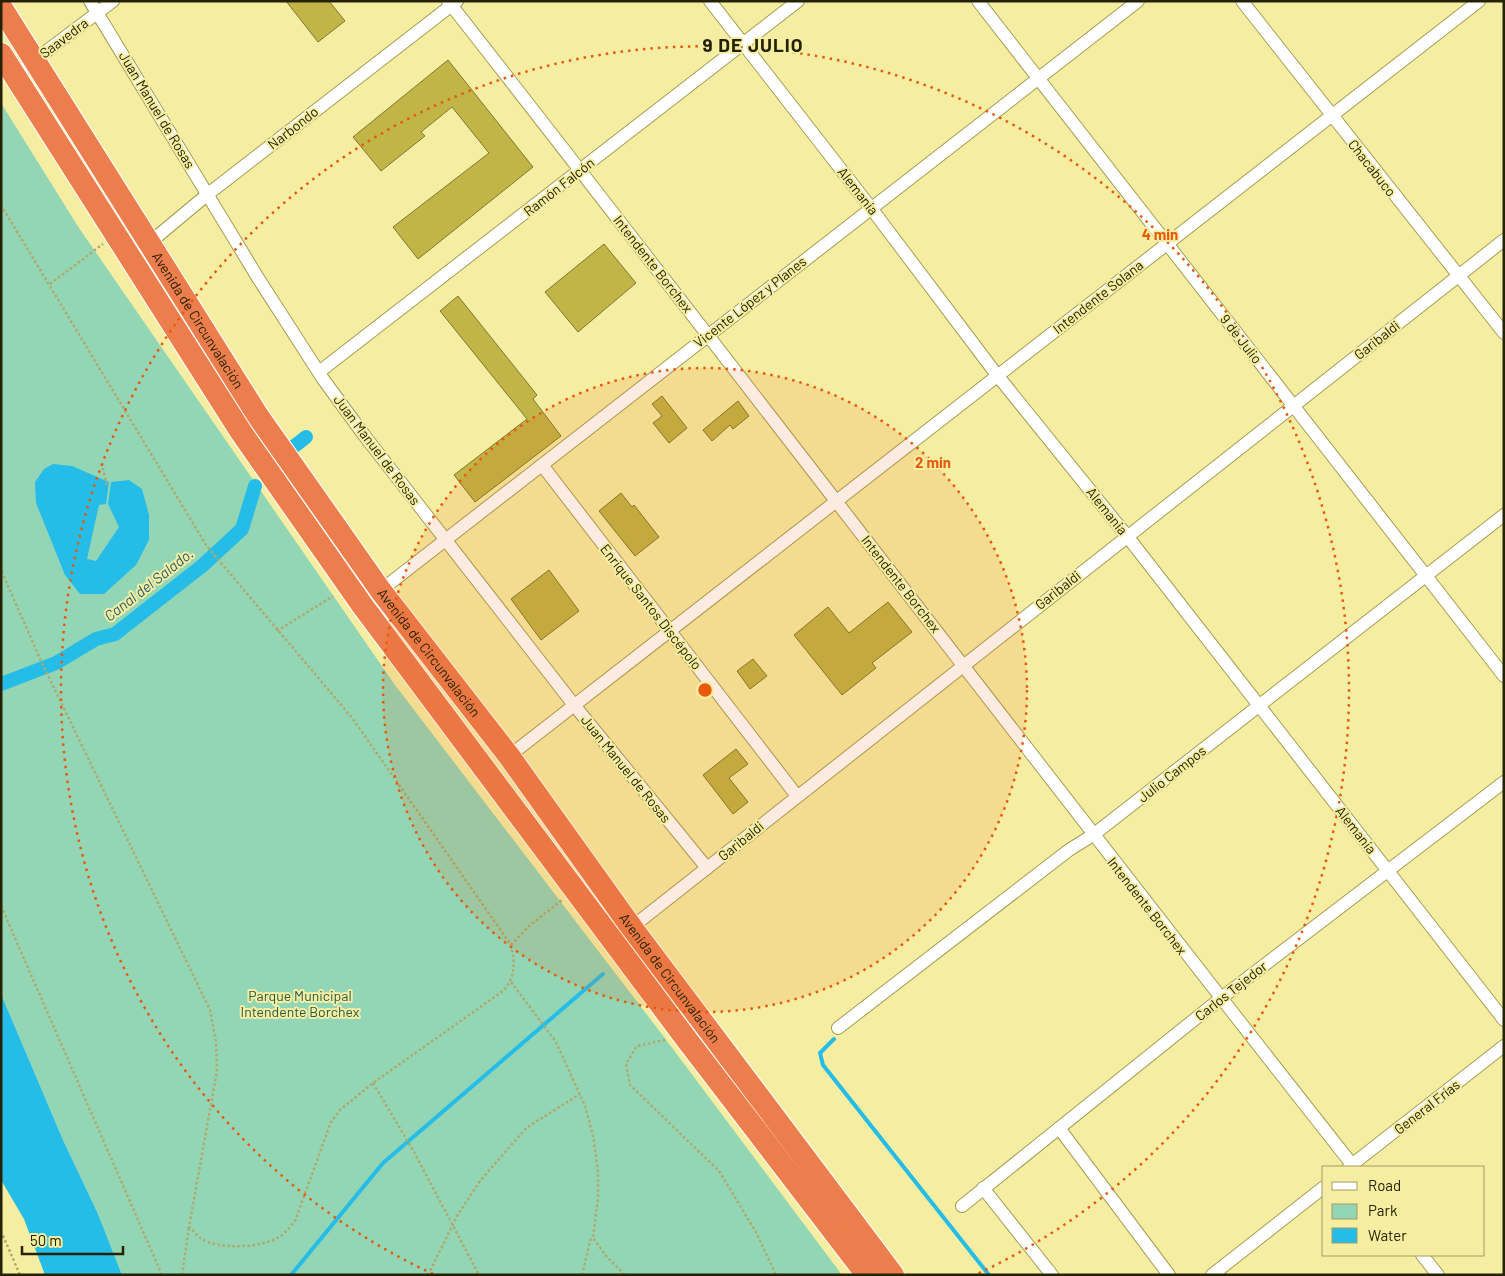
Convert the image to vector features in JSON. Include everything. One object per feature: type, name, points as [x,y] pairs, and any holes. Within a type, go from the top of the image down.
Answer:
[{"type":"highway","name":"Avenida de Circunvalación","points":[[1,7],[148,244],[258,416],[381,591],[509,756],[632,928],[893,1275]]},
{"type":"highway","name":"Avenida de Circunvalación","points":[[1,54],[241,432],[362,604],[613,941],[867,1275]]},
{"type":"street","name":"Juan Manuel de Rosas","points":[[90,1],[319,372],[364,435],[574,705],[707,868]]},
{"type":"street","name":"Saavedra","points":[[15,75],[112,1]]},
{"type":"street","name":"Alemania","points":[[710,1],[871,208],[997,375],[1127,536],[1504,1020]]},
{"type":"street","name":"Ramón Falcón","points":[[319,372],[798,1]]},
{"type":"street","name":"9 de Julio","points":[[978,1],[1504,676]]},
{"type":"street","name":"Vicente López y Planes","points":[[362,604],[1138,1]]},
{"type":"street","name":"Chacabuco","points":[[1242,1],[1504,333]]},
{"type":"street","name":"Intendente Solana","points":[[509,756],[838,502],[997,375],[1478,1]]},
{"type":"street","name":"Intendente Borchex","points":[[452,3],[964,665],[1093,836],[1351,1166]]},
{"type":"street","name":"Narbondo","points":[[128,254],[148,244],[208,194],[452,3]]},
{"type":"street","name":"Garibaldi","points":[[613,941],[632,928],[1504,240]]},
{"type":"street","name":"Enrique Santos Discépolo","points":[[542,465],[797,796]]},
{"type":"street","name":"Julio Campos","points":[[838,1028],[1069,850],[1093,836],[1504,515]]},
{"type":"street","name":"Carlos Tejedor","points":[[962,1206],[1220,999],[1504,782]]},
{"type":"street","name":"General Frías","points":[[1353,1166],[1504,1046]]},
{"type":"street","points":[[1059,1128],[1170,1275]]},
{"type":"street","points":[[983,1188],[1052,1275]]},
{"type":"street","points":[[1212,1275],[1322,1189]]},
{"type":"street","points":[[1423,1256],[1438,1275]]},
{"type":"path","points":[[1,205],[206,545],[353,719],[511,945],[516,964],[511,981],[493,1000],[373,1083],[340,1110],[331,1122],[295,1221],[279,1237],[257,1245],[227,1245],[201,1239],[189,1227]]},
{"type":"path","points":[[50,284],[97,248]]},
{"type":"path","points":[[102,463],[107,487]]},
{"type":"path","points":[[1,570],[50,680],[210,1010],[216,1042],[217,1071],[182,1275]]},
{"type":"path","points":[[277,631],[339,592]]},
{"type":"path","points":[[511,945],[530,925],[564,898]]},
{"type":"path","points":[[1,906],[162,1275]]},
{"type":"path","points":[[511,981],[548,1031],[563,1056],[580,1094],[597,1158],[598,1198],[582,1275]]},
{"type":"path","points":[[688,1040],[658,1040],[637,1046],[626,1064],[630,1086],[719,1171],[756,1232],[776,1275]]},
{"type":"path","points":[[373,1083],[414,1152],[479,1275]]},
{"type":"path","points":[[428,1275],[440,1247],[453,1229],[467,1200],[480,1181],[526,1128],[580,1094]]},
{"type":"path","points":[[1,1231],[20,1275]]},
{"type":"path","points":[[592,1233],[595,1242],[625,1275]]},
{"type":"green space","name":"Parque Municipal Intendente Borchex","points":[[1,103],[79,228],[395,685],[664,1037],[842,1275],[122,1275],[98,1214],[63,1140],[1,994]]},
{"type":"water","points":[[53,464],[72,466],[109,482],[106,504],[99,505],[87,559],[96,561],[119,527],[108,504],[111,482],[129,480],[142,489],[149,515],[149,540],[136,565],[104,594],[80,594],[65,575],[36,503],[35,482],[44,469]]},
{"type":"water","points":[[1,994],[63,1140],[98,1214],[122,1275],[45,1275],[24,1219],[1,1180]]},
{"type":"building","points":[[286,1],[329,1],[345,21],[318,42]]},
{"type":"building","points":[[448,60],[533,167],[418,259],[393,227],[489,153],[452,107],[421,132],[425,136],[381,171],[353,137]]},
{"type":"building","points":[[604,244],[636,283],[578,332],[545,292]]},
{"type":"building","points":[[458,296],[537,395],[533,399],[561,436],[475,502],[454,475],[527,419],[440,311]]},
{"type":"building","points":[[662,396],[687,428],[669,443],[653,423],[662,416],[652,404]]},
{"type":"building","points":[[738,401],[749,416],[733,429],[730,425],[712,441],[703,430]]},
{"type":"building","points":[[621,493],[632,507],[634,505],[659,537],[635,556],[599,511]]},
{"type":"building","points":[[549,570],[579,611],[541,640],[511,599]]},
{"type":"building","points":[[888,602],[912,632],[872,663],[876,668],[842,695],[794,635],[828,607],[849,633]]},
{"type":"building","points":[[753,659],[767,676],[750,689],[737,671]]},
{"type":"building","points":[[736,749],[748,764],[729,778],[748,802],[733,814],[703,775]]},
{"type":"waterway","name":"Canal del Salado.","points":[[292,448],[306,437]]},
{"type":"waterway","name":"Canal del Salado.","points":[[1,684],[56,663],[96,639],[115,634],[202,566],[242,529],[255,486]]},
{"type":"waterway","points":[[291,1275],[383,1163],[603,974]]},
{"type":"waterway","points":[[834,1039],[820,1053],[823,1065],[989,1275]]},
{"type":"district","name":"9 DE JULIO","points":[[753,45]]}]
